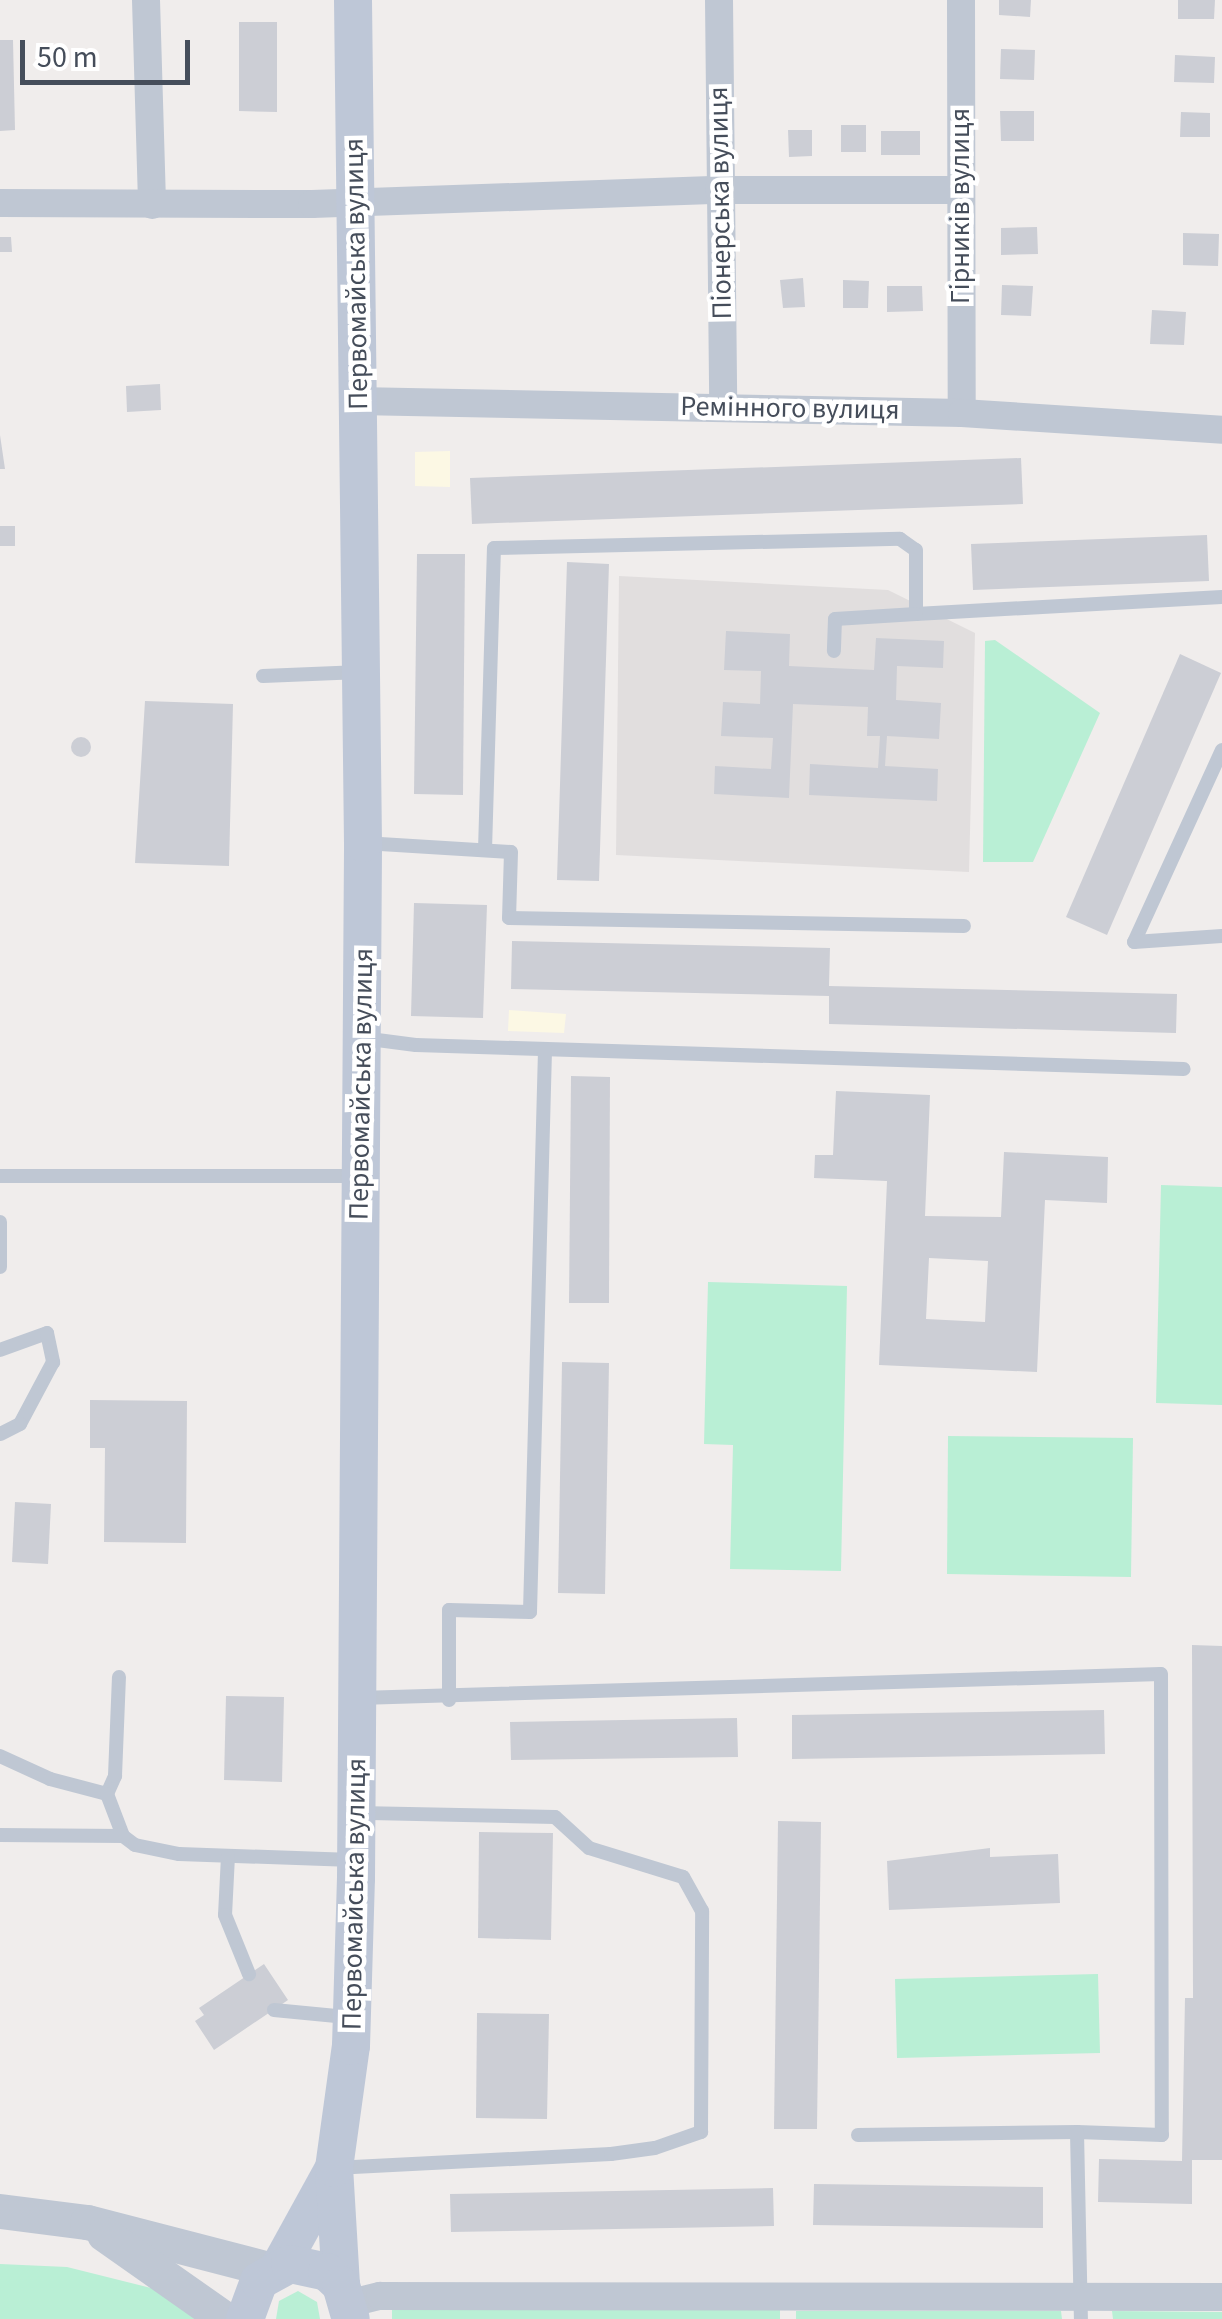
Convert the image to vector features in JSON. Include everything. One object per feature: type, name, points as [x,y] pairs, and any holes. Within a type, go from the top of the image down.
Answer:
[{"type":"main road","name":"Первомайська вулиця","points":[[348,2302],[334,2168],[352,2017],[357,1813],[363,843],[353,0]]},
{"type":"main road","name":"Первомайська вулиця","points":[[245,2319],[249,2296],[276,2269],[334,2168]]},
{"type":"main road","points":[[276,2269],[308,2265],[348,2302]]},
{"type":"street","points":[[146,0],[152,204]]},
{"type":"street","name":"Піонерська вулиця","points":[[719,0],[722,406]]},
{"type":"street","name":"Гірників вулиця","points":[[961,0],[958,190],[962,413]]},
{"type":"street","points":[[0,202],[152,204],[719,190],[958,190]]},
{"type":"street","name":"Ремінного вулиця","points":[[357,401],[962,413],[1222,430]]},
{"type":"street","points":[[0,2211],[86,2222],[276,2269]]},
{"type":"street","points":[[86,2222],[224,2319]]},
{"type":"street","points":[[348,2302],[380,2296],[788,2308],[1080,2308],[1222,2297]]},
{"type":"lane","points":[[484,850],[494,548],[900,538],[916,550],[916,614]]},
{"type":"lane","points":[[834,651],[835,619],[1222,596]]},
{"type":"lane","points":[[263,676],[362,672]]},
{"type":"lane","points":[[1222,750],[1134,942],[1222,936]]},
{"type":"lane","points":[[363,843],[511,852],[510,918],[964,926]]},
{"type":"lane","points":[[361,1038],[545,1049],[1184,1069]]},
{"type":"lane","points":[[449,1700],[450,1610],[530,1612],[545,1049]]},
{"type":"lane","points":[[0,1176],[359,1176]]},
{"type":"lane","points":[[0,1222],[0,1267]]},
{"type":"lane","points":[[0,1350],[47,1334],[53,1362],[20,1424],[0,1434]]},
{"type":"lane","points":[[358,1698],[449,1700],[1161,1674],[1162,2135],[858,2135]]},
{"type":"lane","points":[[120,1677],[115,1776],[107,1794],[123,1836],[135,1845],[179,1854],[356,1860]]},
{"type":"lane","points":[[0,1756],[50,1780],[107,1794]]},
{"type":"lane","points":[[334,2168],[611,2154],[655,2148],[701,2132],[702,1911],[684,1877],[589,1848],[556,1817],[357,1813]]},
{"type":"lane","points":[[0,1834],[123,1836]]},
{"type":"lane","points":[[228,1856],[225,1915],[248,1974]]},
{"type":"lane","points":[[274,2010],[352,2017]]},
{"type":"lane","points":[[1077,2132],[1080,2308]]},
{"type":"shaded area","points":[[450,451],[450,487],[415,486],[415,452]]},
{"type":"shaded area","points":[[619,576],[888,590],[975,633],[969,872],[616,855]]},
{"type":"shaded area","points":[[509,1010],[566,1014],[564,1033],[508,1031]]},
{"type":"green space","points":[[995,640],[1100,713],[1033,862],[983,862],[985,641]]},
{"type":"green space","points":[[1161,1185],[1222,1187],[1222,1405],[1156,1403]]},
{"type":"green space","points":[[708,1282],[847,1286],[841,1571],[730,1569],[733,1445],[704,1444]]},
{"type":"green space","points":[[948,1436],[1133,1438],[1131,1577],[947,1574]]},
{"type":"green space","points":[[1098,1974],[1100,2053],[897,2058],[895,1979]]},
{"type":"green space","points":[[0,2264],[67,2267],[155,2289],[197,2319],[0,2319]]},
{"type":"green space","points":[[298,2291],[317,2302],[320,2319],[276,2319],[279,2301]]},
{"type":"green space","points":[[392,2308],[780,2310],[780,2319],[392,2319]]},
{"type":"green space","points":[[796,2311],[1061,2311],[1062,2319],[796,2319]]},
{"type":"green space","points":[[1112,2311],[1222,2312],[1222,2319],[1113,2319]]},
{"type":"building","points":[[999,0],[1031,0],[1030,17],[999,15]]},
{"type":"building","points":[[1178,0],[1215,0],[1214,19],[1178,19]]},
{"type":"building","points":[[239,22],[277,22],[277,112],[239,111]]},
{"type":"building","points":[[0,40],[13,40],[15,130],[0,131]]},
{"type":"building","points":[[1001,49],[1035,50],[1034,80],[1000,79]]},
{"type":"building","points":[[1175,55],[1215,57],[1214,83],[1174,82]]},
{"type":"building","points":[[1000,111],[1034,111],[1034,141],[1001,141]]},
{"type":"building","points":[[1181,112],[1210,113],[1210,137],[1180,137]]},
{"type":"building","points":[[841,125],[866,125],[866,152],[841,152]]},
{"type":"building","points":[[788,130],[812,130],[812,156],[789,157]]},
{"type":"building","points":[[881,131],[920,131],[920,155],[881,155]]},
{"type":"building","points":[[1037,227],[1038,254],[1001,255],[1001,228]]},
{"type":"building","points":[[1183,233],[1219,234],[1218,266],[1183,265]]},
{"type":"building","points":[[0,237],[11,237],[12,252],[0,252]]},
{"type":"building","points":[[803,278],[805,307],[783,308],[780,280]]},
{"type":"building","points":[[843,280],[869,281],[868,308],[843,308]]},
{"type":"building","points":[[1002,285],[1033,286],[1031,316],[1001,315]]},
{"type":"building","points":[[887,286],[922,286],[923,311],[887,312]]},
{"type":"building","points":[[1152,310],[1186,312],[1184,345],[1150,344]]},
{"type":"building","points":[[160,384],[161,410],[127,412],[126,386]]},
{"type":"building","points":[[0,435],[5,469],[0,469]]},
{"type":"building","points":[[1021,458],[1023,504],[472,524],[470,478]]},
{"type":"building","points":[[0,526],[15,526],[15,546],[0,546]]},
{"type":"building","points":[[1207,535],[1209,581],[973,590],[971,544]]},
{"type":"building","points":[[417,554],[465,554],[463,795],[414,794]]},
{"type":"building","points":[[567,562],[609,564],[599,881],[557,880]]},
{"type":"building","points":[[726,631],[790,634],[789,666],[874,670],[876,638],[944,641],[943,668],[897,666],[896,700],[941,703],[939,739],[887,736],[885,766],[938,769],[937,801],[809,795],[810,764],[878,768],[880,736],[867,736],[868,707],[793,704],[789,798],[714,794],[715,766],[771,769],[773,738],[721,736],[723,702],[760,704],[761,671],[724,670]]},
{"type":"building","points":[[1180,654],[1221,673],[1107,935],[1066,917]]},
{"type":"building","points":[[145,701],[233,704],[229,866],[135,863]]},
{"type":"building","points":[[81,737],[91,747],[81,757],[71,747]]},
{"type":"building","points":[[414,903],[487,905],[483,1018],[411,1016]]},
{"type":"building","points":[[512,941],[830,948],[829,986],[1177,994],[1176,1033],[829,1024],[829,996],[511,989]]},
{"type":"building","points":[[571,1076],[610,1077],[609,1303],[569,1303]]},
{"type":"building","points":[[836,1091],[930,1095],[925,1216],[1001,1217],[1004,1152],[1108,1157],[1107,1203],[1045,1200],[1037,1372],[879,1365],[887,1181],[814,1178],[815,1155],[833,1155]],"holes":[[[929,1258],[988,1261],[985,1322],[926,1319]]]},
{"type":"building","points":[[562,1362],[609,1363],[605,1594],[558,1593]]},
{"type":"building","points":[[90,1400],[187,1401],[186,1543],[104,1542],[105,1448],[90,1448]]},
{"type":"building","points":[[15,1502],[51,1504],[48,1564],[12,1562]]},
{"type":"building","points":[[1192,1645],[1222,1646],[1222,2160],[1192,2160],[1192,2204],[1098,2202],[1099,2159],[1182,2161],[1185,1998],[1193,1998]]},
{"type":"building","points":[[226,1696],[284,1697],[282,1782],[224,1780]]},
{"type":"building","points":[[1104,1710],[1105,1754],[792,1759],[792,1715]]},
{"type":"building","points":[[737,1718],[738,1757],[511,1760],[510,1722]]},
{"type":"building","points":[[778,1821],[821,1822],[817,2129],[774,2129]]},
{"type":"building","points":[[479,1832],[553,1833],[551,1940],[478,1938]]},
{"type":"building","points":[[990,1848],[990,1857],[1058,1854],[1060,1903],[889,1910],[887,1861]]},
{"type":"building","points":[[264,1964],[288,2000],[214,2050],[195,2021],[204,2015],[199,2008]]},
{"type":"building","points":[[477,2013],[549,2014],[547,2119],[476,2118]]},
{"type":"building","points":[[814,2184],[1043,2187],[1043,2228],[813,2225]]},
{"type":"building","points":[[773,2188],[774,2226],[451,2232],[450,2194]]}]
